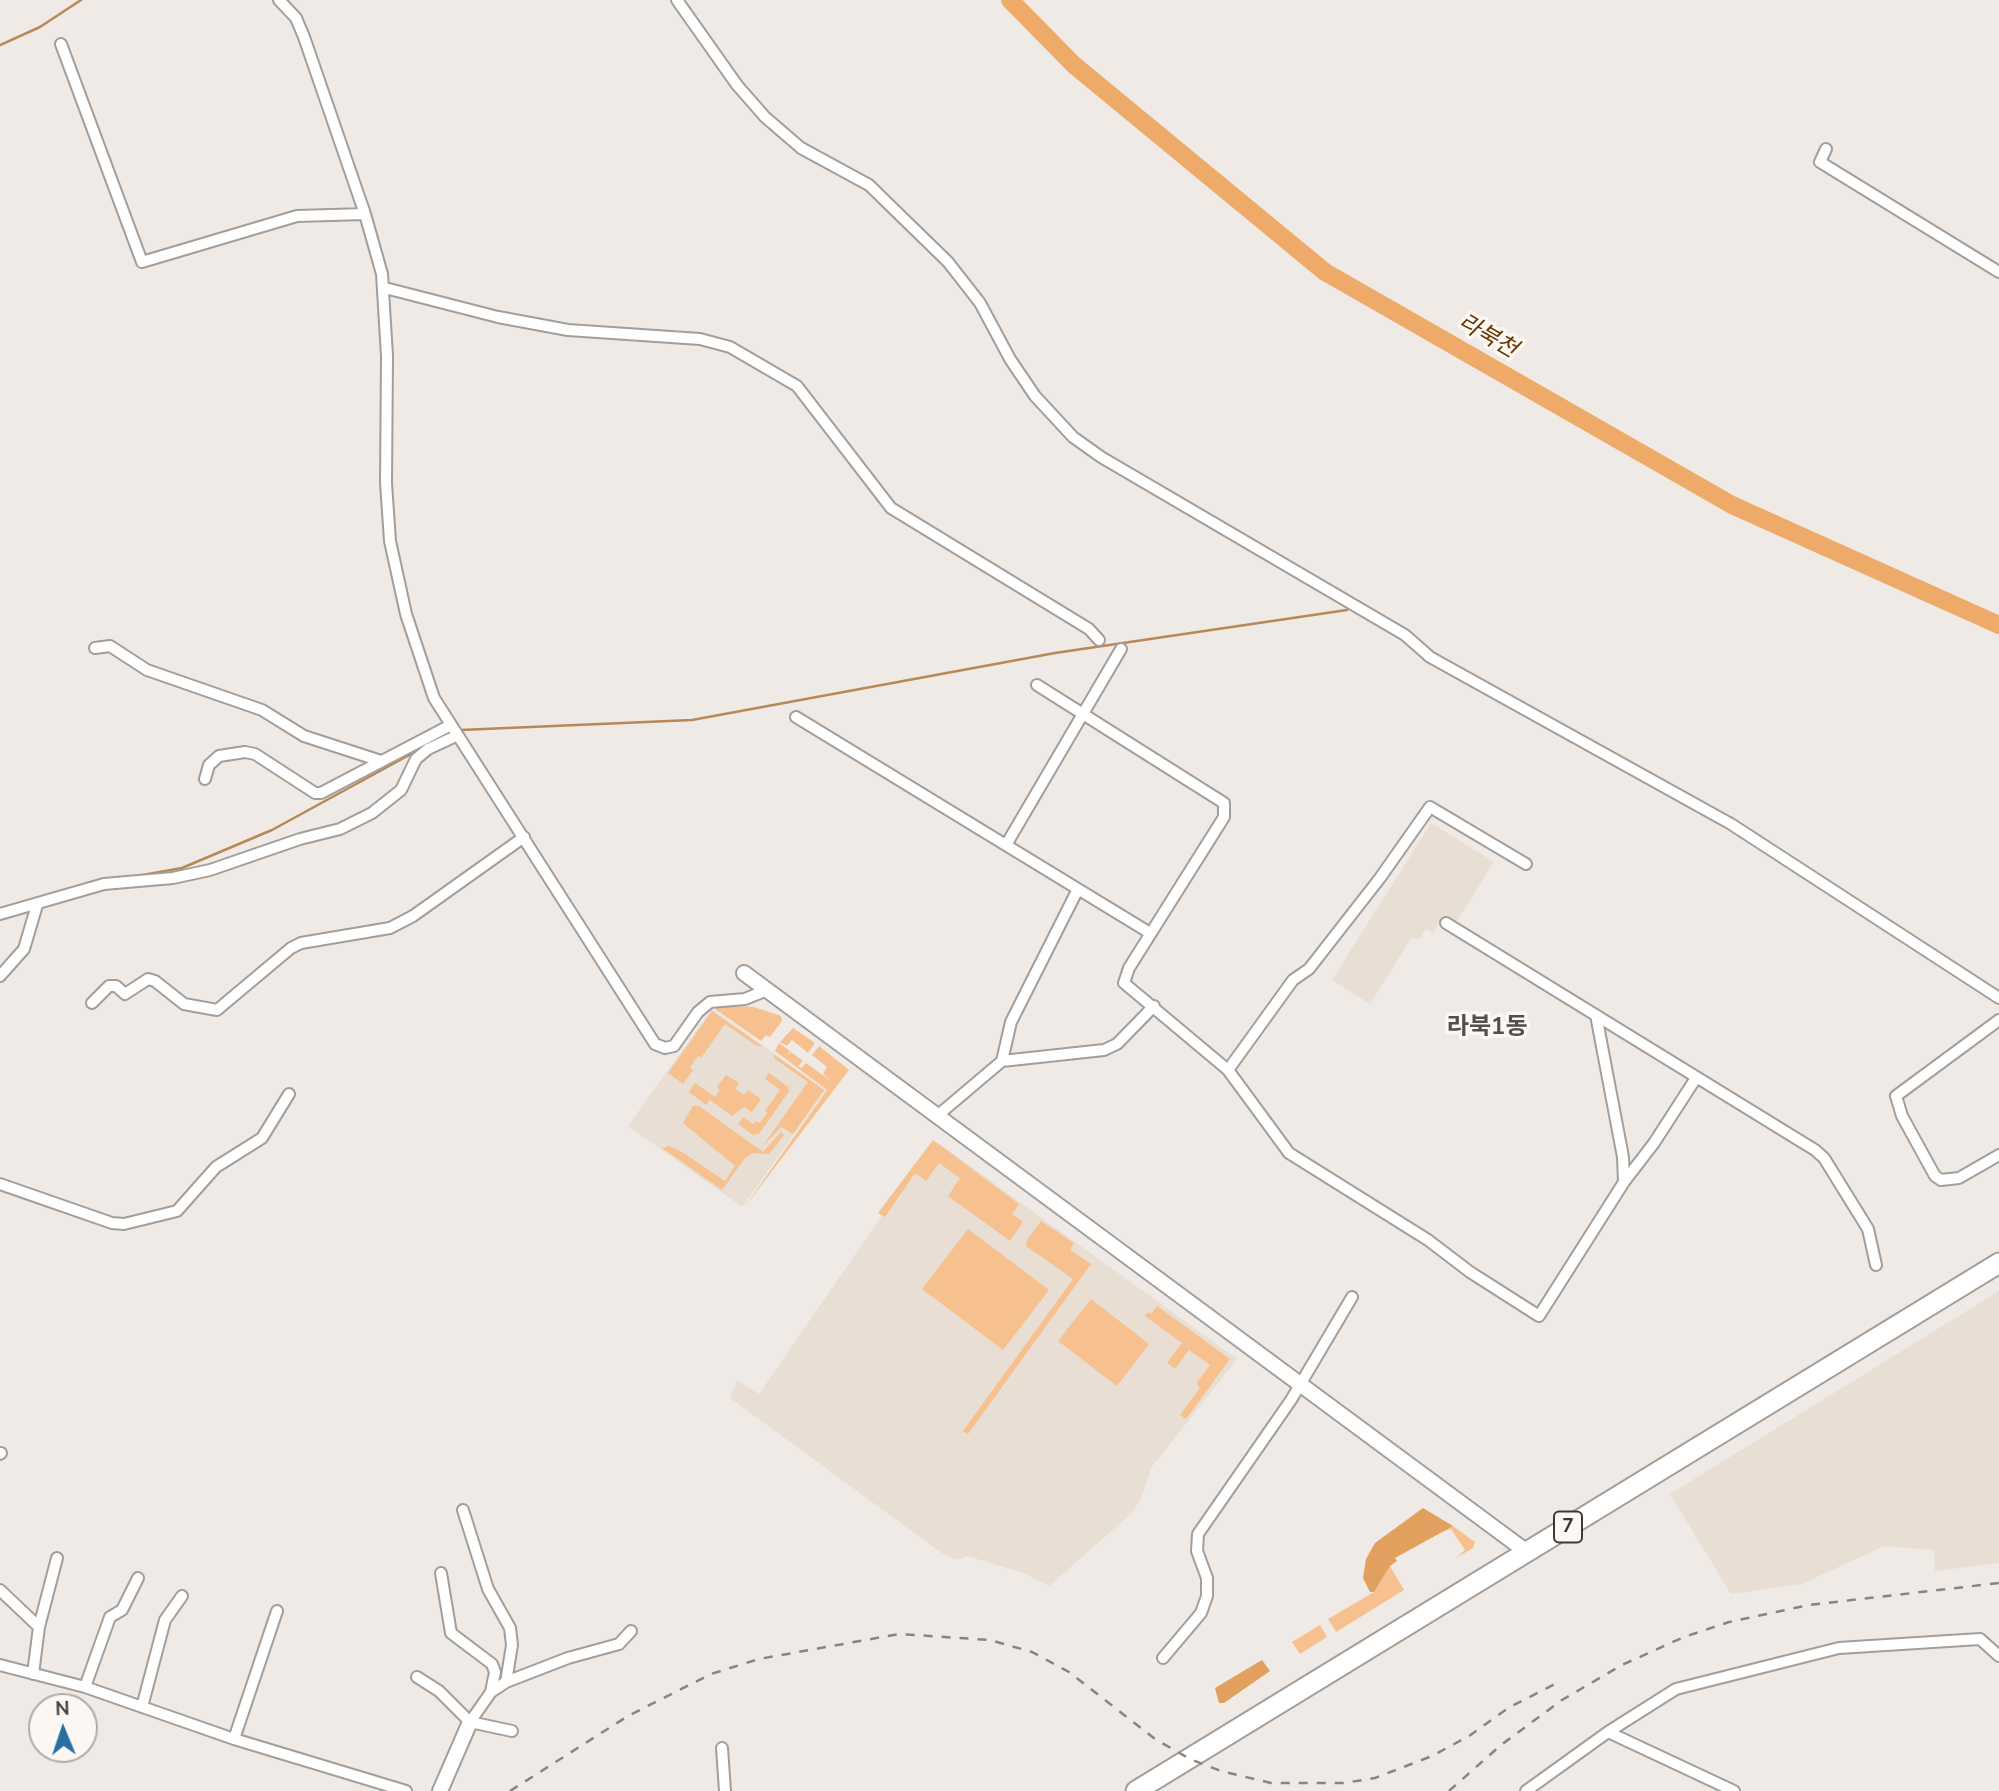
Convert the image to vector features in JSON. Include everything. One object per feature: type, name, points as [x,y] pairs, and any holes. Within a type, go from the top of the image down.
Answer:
[{"type":"highway","name":"7","points":[[1136,1791],[1999,1263]]},
{"type":"street","points":[[279,0],[296,18],[304,37],[365,215],[384,288],[390,541],[406,614],[424,676],[449,726],[524,837],[655,1044],[665,1048],[674,1046],[698,1012],[710,1002],[745,999],[767,990]]},
{"type":"street","points":[[677,0],[737,85],[765,117],[801,148],[869,185],[948,262],[979,303],[1010,359],[1035,396],[1073,437],[1101,457],[1405,635],[1430,657],[1731,824],[1999,998]]},
{"type":"street","points":[[61,44],[142,262],[297,216],[365,215]]},
{"type":"street","points":[[1826,149],[1820,162],[1999,272]]},
{"type":"street","points":[[384,288],[498,317],[568,330],[700,339],[730,346],[797,386],[891,508],[1089,629],[1099,640]]},
{"type":"street","points":[[95,648],[110,646],[147,670],[262,710],[304,736],[381,761]]},
{"type":"street","points":[[1006,845],[1121,649]]},
{"type":"street","points":[[1037,685],[1224,803],[1224,817],[1150,933],[1129,968],[1124,983],[1228,1070],[1289,1153],[1428,1240],[1470,1272],[1539,1316],[1624,1182],[1654,1143],[1696,1078]]},
{"type":"street","points":[[796,717],[1150,933]]},
{"type":"street","points":[[205,779],[209,765],[219,756],[246,752],[255,754],[315,793],[321,793],[449,726]]},
{"type":"street","points":[[0,914],[104,884],[173,878],[209,870],[300,839],[340,829],[372,813],[401,790],[416,759],[428,748],[456,736]]},
{"type":"street","points":[[1228,1070],[1293,980],[1309,969],[1380,878],[1430,807],[1526,864]]},
{"type":"street","points":[[92,1003],[109,986],[116,986],[125,994],[148,979],[155,981],[184,1004],[217,1010],[291,948],[301,943],[390,928],[413,916],[524,837]]},
{"type":"street","points":[[1002,1061],[1011,1022],[1078,888]]},
{"type":"street","points":[[0,976],[24,949],[37,905]]},
{"type":"street","points":[[1446,923],[1824,1158],[1868,1229],[1876,1265]]},
{"type":"street","points":[[744,973],[1527,1552]]},
{"type":"street","points":[[937,1116],[1002,1061],[1104,1050],[1117,1044],[1154,1006]]},
{"type":"street","points":[[1595,1015],[1623,1157],[1624,1182]]},
{"type":"street","points":[[1999,1020],[1896,1096],[1902,1116],[1935,1176],[1941,1180],[1959,1178],[1999,1155]]},
{"type":"street","points":[[0,1184],[112,1223],[124,1224],[177,1211],[216,1167],[262,1138],[289,1094]]},
{"type":"street","points":[[1163,1658],[1201,1613],[1208,1596],[1207,1578],[1197,1551],[1198,1534],[1300,1386],[1352,1297]]},
{"type":"street","points":[[463,1510],[488,1589],[510,1628],[512,1645],[506,1682]]},
{"type":"street","points":[[33,1674],[39,1627],[57,1558]]},
{"type":"street","points":[[441,1573],[451,1633],[492,1664],[495,1672],[491,1692]]},
{"type":"street","points":[[85,1687],[110,1617],[122,1610],[138,1578]]},
{"type":"street","points":[[0,1590],[39,1627]]},
{"type":"street","points":[[142,1707],[165,1620],[182,1596]]},
{"type":"street","points":[[234,1739],[276,1611]]},
{"type":"street","points":[[440,1791],[470,1722],[491,1692],[506,1682],[568,1658],[620,1644],[631,1631]]},
{"type":"street","points":[[1526,1791],[1608,1732],[1676,1689],[1839,1648],[1980,1639],[1999,1656]]},
{"type":"street","points":[[0,1665],[85,1687],[234,1739],[406,1791]]},
{"type":"street","points":[[416,1678],[439,1691],[470,1722],[512,1731]]},
{"type":"street","points":[[1608,1732],[1734,1791]]},
{"type":"street","points":[[722,1748],[725,1791]]},
{"type":"shaded area","points":[[1431,823],[1494,862],[1455,924],[1443,917],[1433,933],[1426,929],[1419,940],[1412,937],[1370,1004],[1332,980]]},
{"type":"shaded area","points":[[721,1005],[754,1007],[781,1016],[782,1021],[770,1037],[766,1035],[761,1041],[715,1009]]},
{"type":"shaded area","points":[[712,1009],[826,1090],[742,1207],[628,1126]]},
{"type":"shaded area","points":[[712,1011],[762,1046],[757,1046],[725,1024],[701,1058],[698,1056],[690,1067],[693,1070],[683,1084],[668,1073]]},
{"type":"shaded area","points":[[793,1028],[815,1043],[808,1053],[792,1040],[787,1046],[780,1042]]},
{"type":"shaded area","points":[[779,1043],[790,1051],[786,1056],[791,1052],[803,1061],[798,1066],[801,1068],[806,1063],[832,1082],[823,1074],[827,1067],[812,1055],[819,1046],[849,1070],[744,1208],[827,1090],[775,1051]]},
{"type":"shaded area","points":[[773,1054],[824,1090],[793,1134],[781,1127],[762,1147],[808,1082],[775,1059]]},
{"type":"shaded area","points":[[769,1073],[788,1087],[789,1091],[759,1134],[753,1135],[738,1124],[743,1117],[753,1124],[756,1121],[760,1123],[767,1113],[765,1111],[780,1090],[765,1079]]},
{"type":"shaded area","points":[[726,1075],[739,1083],[735,1089],[744,1095],[748,1090],[761,1099],[752,1112],[744,1107],[732,1116],[710,1100],[706,1105],[689,1092],[695,1083],[715,1097],[720,1090],[717,1087]]},
{"type":"shaded area","points":[[693,1106],[699,1106],[763,1152],[781,1132],[784,1135],[769,1154],[753,1153],[745,1158],[722,1190],[662,1148],[669,1146],[682,1152],[725,1181],[735,1166],[683,1123]]},
{"type":"shaded area","points":[[933,1140],[1019,1204],[1012,1214],[1023,1222],[1010,1241],[948,1196],[960,1178],[939,1163],[926,1181],[917,1174],[913,1176],[885,1217],[878,1213]]},
{"type":"shaded area","points":[[932,1143],[940,1144],[1237,1359],[1151,1468],[1142,1496],[1132,1513],[1049,1586],[1021,1572],[967,1556],[957,1560],[943,1554],[730,1398],[737,1380],[759,1394]]},
{"type":"shaded area","points":[[1041,1221],[1074,1243],[1070,1250],[1091,1264],[968,1434],[963,1431],[1073,1279],[1026,1246],[1027,1240]]},
{"type":"shaded area","points":[[968,1229],[1049,1290],[1003,1350],[922,1289]]},
{"type":"shaded area","points":[[1999,1291],[1999,1563],[1935,1571],[1934,1550],[1884,1546],[1802,1584],[1731,1594],[1670,1494]]},
{"type":"shaded area","points":[[1091,1299],[1149,1344],[1117,1386],[1058,1341]]},
{"type":"shaded area","points":[[1157,1306],[1230,1359],[1186,1419],[1180,1415],[1200,1388],[1196,1384],[1210,1365],[1189,1350],[1175,1369],[1167,1363],[1182,1343],[1145,1316],[1148,1312],[1151,1314]]},
{"type":"shaded area","points":[[1423,1508],[1453,1526],[1395,1558],[1397,1561],[1390,1566],[1374,1592],[1370,1592],[1363,1578],[1366,1559],[1375,1543]]},
{"type":"shaded area","points":[[1453,1526],[1475,1542],[1473,1548],[1456,1558],[1465,1550],[1451,1529],[1441,1532]]},
{"type":"shaded area","points":[[1390,1566],[1404,1590],[1336,1632],[1328,1619],[1374,1592]]},
{"type":"shaded area","points":[[1320,1625],[1327,1637],[1300,1654],[1292,1642]]},
{"type":"shaded area","points":[[1262,1660],[1270,1671],[1224,1703],[1219,1703],[1215,1688]]},
{"type":"waterway","points":[[0,45],[40,27],[81,0]]},
{"type":"waterway","name":"라북천","points":[[1010,0],[1074,65],[1325,272],[1732,505],[1999,625]]},
{"type":"waterway","points":[[461,730],[692,720],[1055,653],[1347,610]]},
{"type":"waterway","points":[[137,876],[182,868],[272,830],[422,748]]},
{"type":"railway","points":[[1449,1791],[1501,1745],[1562,1700],[1622,1665],[1684,1637],[1729,1622],[1809,1605],[1999,1583]]},
{"type":"railway","points":[[510,1791],[628,1716],[711,1674],[759,1659],[899,1634],[990,1640],[1032,1652],[1069,1672],[1155,1739],[1190,1759],[1221,1771],[1271,1783],[1344,1783],[1375,1778],[1432,1756],[1469,1736],[1508,1708],[1555,1684]]},
{"type":"district","name":"라북1동","points":[[1487,1028]]}]
